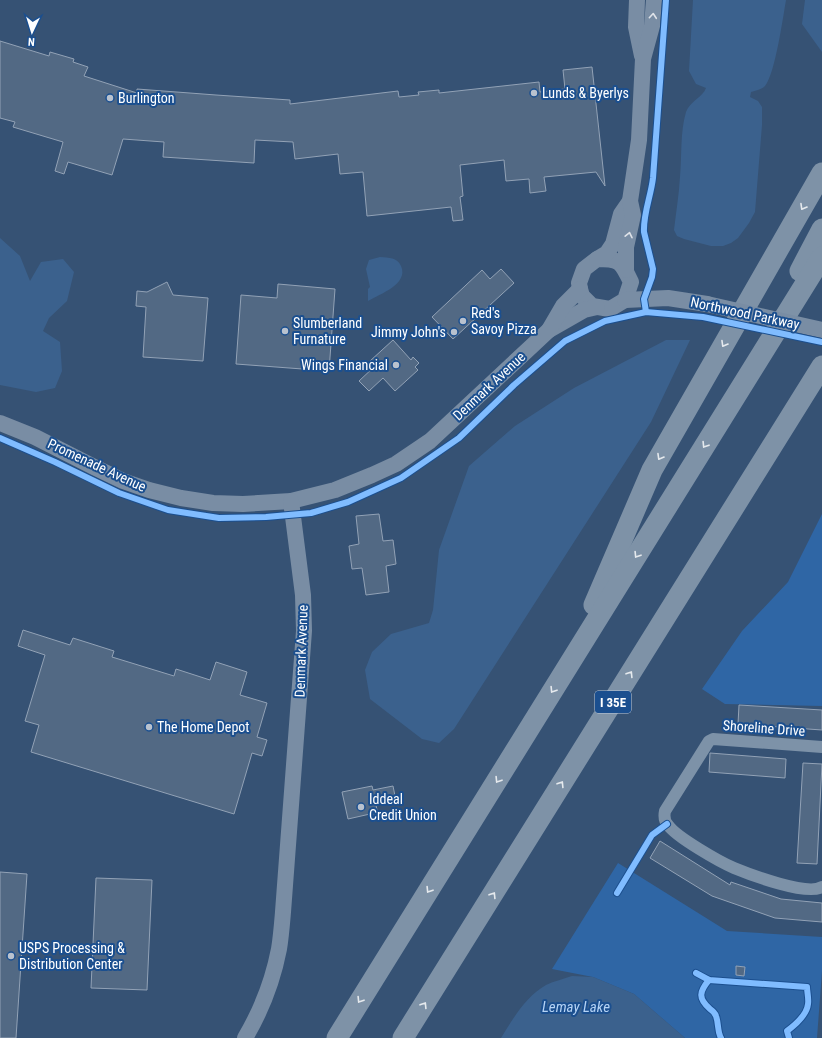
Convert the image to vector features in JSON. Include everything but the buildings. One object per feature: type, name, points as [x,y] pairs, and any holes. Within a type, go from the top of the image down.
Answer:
[{"type":"highway","points":[[566,670],[652,470],[822,173]]},
{"type":"highway","points":[[722,418],[822,229]]},
{"type":"highway","points":[[337,1038],[822,257]]},
{"type":"highway","name":"I 35E","points":[[403,1038],[822,366]]},
{"type":"street","points":[[637,0],[636,26],[643,59]]},
{"type":"street","points":[[630,201],[621,214],[613,244],[607,253],[584,269],[579,283],[580,289],[582,296],[592,306],[610,309],[625,300],[628,276],[626,247],[633,215],[630,201],[639,140],[643,59],[652,26],[654,0]]},
{"type":"street","points":[[597,259],[612,259],[624,266],[628,276]]},
{"type":"street","name":"Northwood Parkway","points":[[628,276],[668,298]]},
{"type":"street","name":"Denmark Avenue","points":[[549,330],[563,306],[580,289]]},
{"type":"street","name":"Northwood Parkway","points":[[625,300],[668,298],[707,304],[822,330]]},
{"type":"street","name":"Denmark Avenue","points":[[245,1038],[253,1024],[268,988],[279,948],[283,912],[304,632],[303,595],[291,501],[335,490],[372,476],[396,464],[430,441],[549,330],[584,310],[597,307]]},
{"type":"street","name":"Promenade Avenue","points":[[0,423],[35,437],[123,481],[149,490],[181,498],[213,503],[243,504],[291,501]]},
{"type":"street","name":"Shoreline Drive","points":[[822,748],[713,739],[709,740],[665,811],[664,816],[666,824],[673,831],[712,857],[733,868],[771,882],[807,890],[819,889],[822,887]]},
{"type":"shaded area","points":[[822,514],[822,706],[725,704],[702,689],[742,631],[788,582]]},
{"type":"shaded area","points":[[618,863],[727,931],[822,937],[822,971],[817,1038],[685,1038],[634,994],[593,977],[552,969]]},
{"type":"water","points":[[693,0],[786,0],[778,45],[769,80],[765,86],[751,92],[750,97],[758,101],[762,107],[755,212],[738,238],[723,246],[711,246],[684,239],[677,236],[674,230],[680,184],[684,120],[688,108],[706,88],[696,84],[689,71]]},
{"type":"water","points":[[805,0],[822,0],[822,52],[802,24]]},
{"type":"water","points":[[0,238],[20,256],[30,281],[41,262],[63,259],[74,272],[67,301],[49,318],[43,331],[60,342],[62,371],[55,388],[36,392],[0,385]]},
{"type":"water","points":[[380,257],[392,258],[399,263],[402,272],[401,278],[392,288],[368,301],[368,289],[370,287],[366,269],[369,260]]},
{"type":"water","points":[[666,340],[690,340],[651,422],[454,729],[439,743],[422,739],[370,699],[365,670],[372,652],[391,634],[429,623],[433,610],[439,550],[469,466],[515,426],[574,388]]},
{"type":"water","name":"Lemay Lake","points":[[572,976],[593,977],[634,994],[685,1038],[501,1038],[520,1009],[532,996],[552,982]]},
{"type":"cycle path","points":[[646,312],[644,299],[652,277],[653,269],[644,232],[644,225],[653,178],[666,0]]},
{"type":"cycle path","points":[[0,438],[55,462],[119,493],[168,510],[219,518],[266,517],[311,513],[348,502],[401,478],[459,438],[514,385],[565,341],[605,321],[646,312],[703,317],[822,342]]},
{"type":"cycle path","points":[[617,893],[652,835],[667,824]]},
{"type":"cycle path","points":[[696,973],[709,980],[807,987],[807,1008],[794,1026],[787,1031],[789,1038]]},
{"type":"cycle path","points":[[709,980],[703,988],[701,995],[703,1002],[716,1015],[721,1038]]},
{"type":"place","name":"Lunds & Byerlys","points":[[534,93]]},
{"type":"place","name":"Burlington","points":[[110,98]]},
{"type":"place","name":"Red's Savoy Pizza","points":[[463,321]]},
{"type":"place","name":"Slumberland Furnature","points":[[285,331]]},
{"type":"place","name":"Jimmy John's","points":[[454,332]]},
{"type":"place","name":"Wings Financial","points":[[396,365]]},
{"type":"place","name":"The Home Depot","points":[[149,727]]},
{"type":"place","name":"Iddeal Credit Union","points":[[361,807]]},
{"type":"place","name":"USPS Processing & Distribution Center","points":[[11,956]]}]
